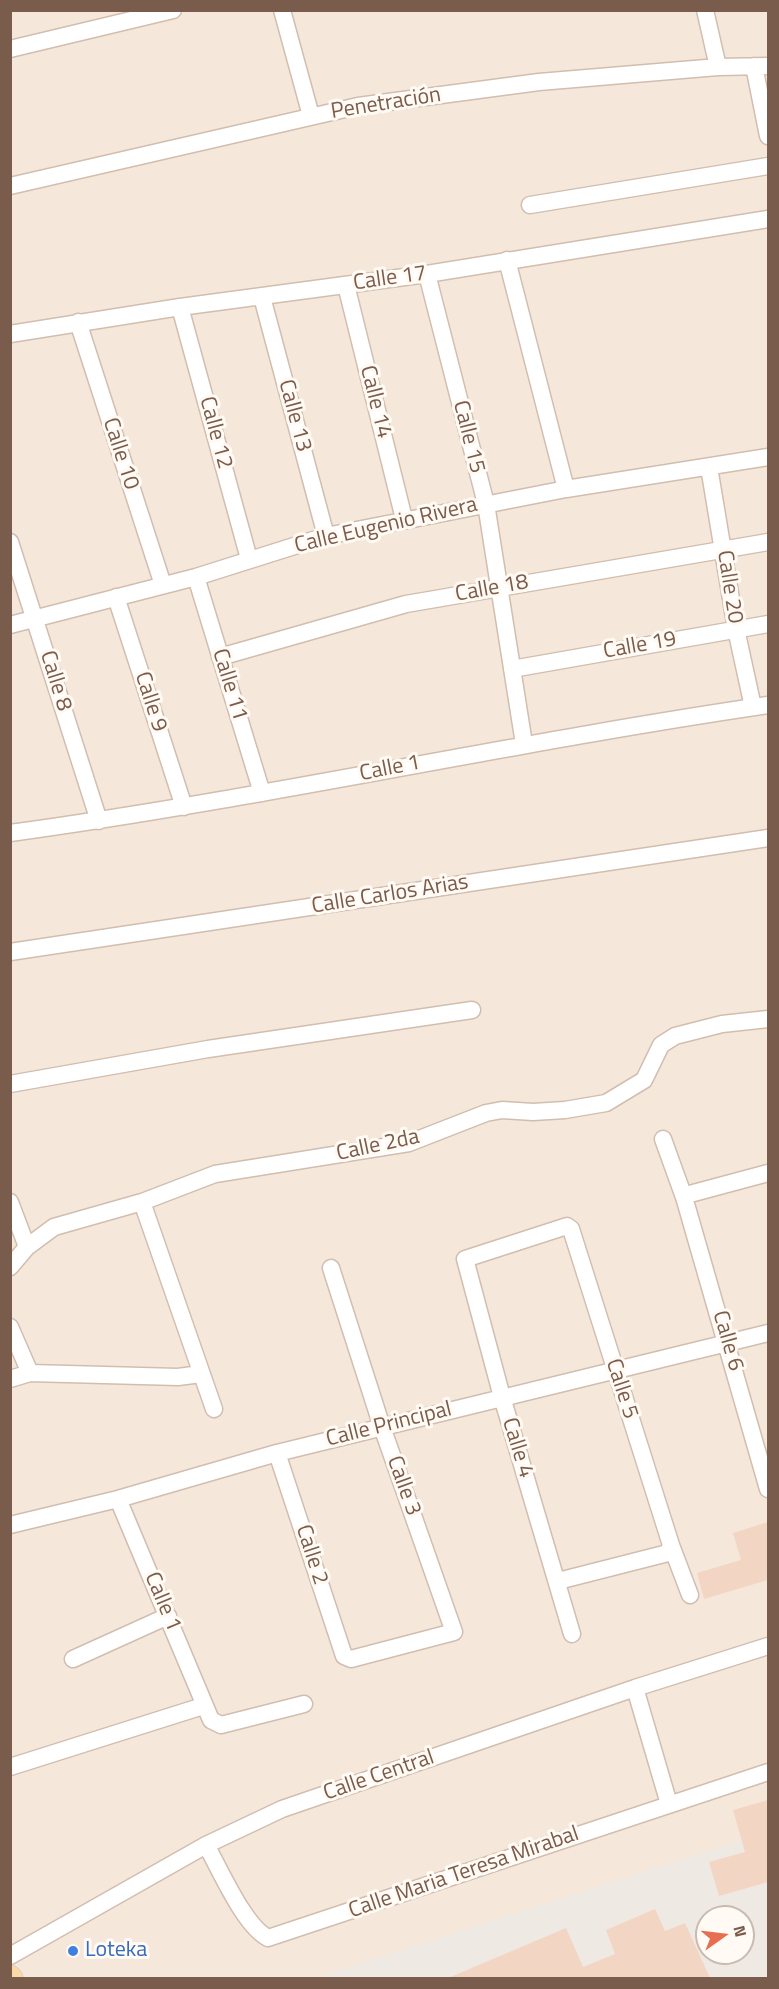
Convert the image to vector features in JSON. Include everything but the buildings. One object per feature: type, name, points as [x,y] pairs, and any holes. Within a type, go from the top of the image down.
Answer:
[{"type":"street","points":[[10,49],[173,10]]},
{"type":"street","points":[[282,10],[311,116]]},
{"type":"street","points":[[705,10],[718,67]]},
{"type":"street","points":[[761,66],[768,136]]},
{"type":"street","name":"Penetración","points":[[10,186],[358,106],[539,82],[718,67],[761,66]]},
{"type":"street","points":[[530,205],[768,166]]},
{"type":"street","name":"Calle 17","points":[[10,334],[180,307],[427,274],[768,219]]},
{"type":"street","points":[[507,260],[566,489]]},
{"type":"street","name":"Calle 15","points":[[427,274],[486,504],[501,587],[524,744]]},
{"type":"street","name":"Calle 14","points":[[346,285],[404,519]]},
{"type":"street","name":"Calle 13","points":[[262,297],[326,536]]},
{"type":"street","name":"Calle 12","points":[[180,307],[249,559]]},
{"type":"street","name":"Calle 10","points":[[78,322],[163,585]]},
{"type":"street","name":"Calle Eugenio Rivera","points":[[10,625],[196,577],[326,536],[566,489],[768,457]]},
{"type":"street","name":"Calle 20","points":[[709,467],[736,629],[761,706]]},
{"type":"street","name":"Calle 8","points":[[10,542],[99,821]]},
{"type":"street","name":"Calle 18","points":[[220,657],[406,604],[768,542]]},
{"type":"street","name":"Calle 11","points":[[196,577],[262,793]]},
{"type":"street","name":"Calle 9","points":[[116,597],[184,807]]},
{"type":"street","name":"Calle 19","points":[[512,669],[768,624]]},
{"type":"street","name":"Calle 1","points":[[10,833],[184,807],[524,744],[761,706]]},
{"type":"street","name":"Calle Carlos Arias","points":[[10,952],[768,838]]},
{"type":"street","points":[[10,1084],[208,1049],[472,1010]]},
{"type":"street","name":"Calle 2da","points":[[10,1267],[27,1247],[54,1227],[142,1202],[215,1174],[409,1143],[486,1113],[502,1110],[534,1112],[565,1110],[606,1103],[645,1080],[661,1045],[675,1036],[722,1024],[768,1019]]},
{"type":"street","name":"Calle 6","points":[[663,1139],[685,1198],[729,1344],[768,1489]]},
{"type":"street","points":[[685,1198],[768,1173]]},
{"type":"street","points":[[10,1202],[27,1247]]},
{"type":"street","points":[[142,1202],[214,1409]]},
{"type":"street","name":"Calle 4","points":[[567,1226],[466,1258],[465,1261],[502,1397],[572,1634]]},
{"type":"street","name":"Calle 5","points":[[567,1226],[571,1229],[670,1549],[690,1595]]},
{"type":"street","name":"Calle 3","points":[[331,1268],[382,1427],[455,1629],[452,1633],[351,1659],[344,1656]]},
{"type":"street","points":[[10,1327],[30,1373]]},
{"type":"street","name":"Calle Principal","points":[[10,1525],[118,1499],[277,1453],[768,1333]]},
{"type":"street","points":[[10,1379],[30,1373],[177,1377],[201,1374]]},
{"type":"street","name":"Calle 2","points":[[277,1453],[344,1656]]},
{"type":"street","name":"Calle 1","points":[[118,1499],[168,1616],[203,1706]]},
{"type":"street","points":[[558,1581],[670,1549]]},
{"type":"street","points":[[72,1659],[168,1616]]},
{"type":"street","name":"Calle Central","points":[[10,1956],[206,1845],[282,1809],[635,1688],[768,1646]]},
{"type":"street","points":[[635,1688],[669,1804]]},
{"type":"street","points":[[10,1767],[203,1706],[211,1720],[221,1725],[304,1704]]},
{"type":"street","name":"Calle Maria Teresa Mirabal","points":[[206,1845],[250,1921],[259,1934],[268,1938],[768,1772]]},
{"type":"shaded area","points":[[11,11],[768,11],[768,1978],[11,1978]]},
{"type":"shaded area","points":[[768,1832],[768,1978],[315,1978]]},
{"type":"place","name":"Loteka","points":[[73,1951]]}]
